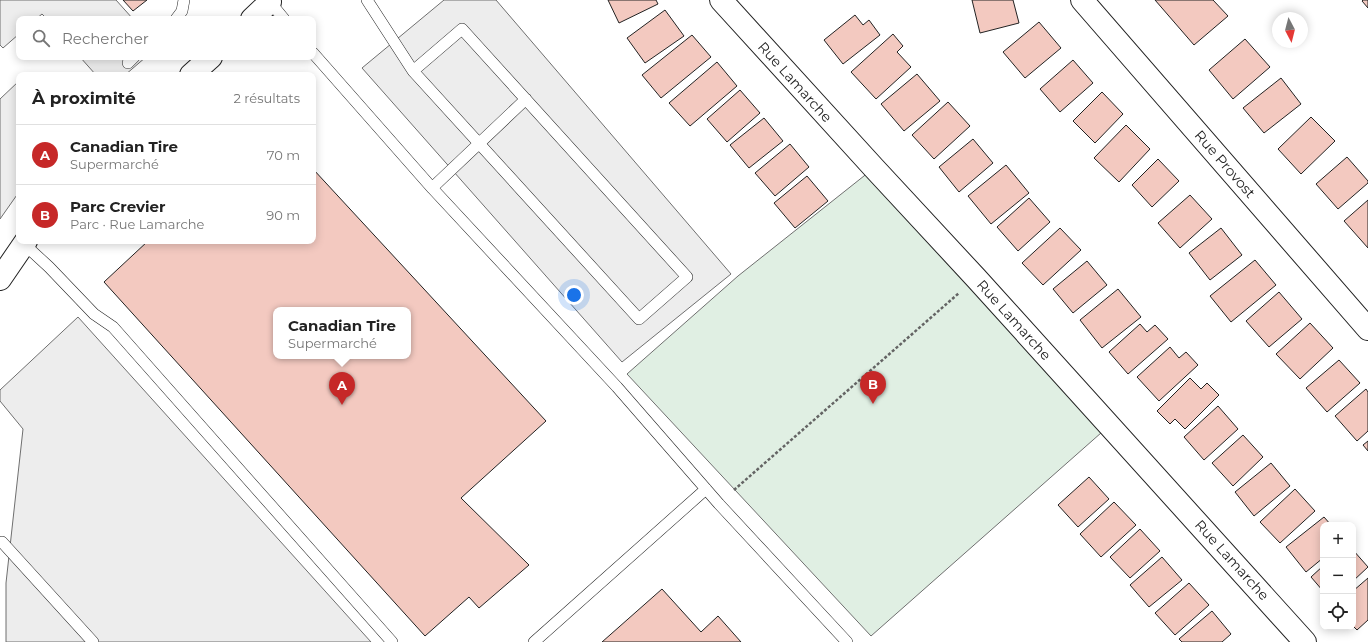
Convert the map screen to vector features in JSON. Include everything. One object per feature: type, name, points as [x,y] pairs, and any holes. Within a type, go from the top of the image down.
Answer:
[{"type":"street","name":"Rue Lamarche","points":[[721,0],[976,278],[1305,642]]},
{"type":"street","name":"Rue Provost","points":[[1082,0],[1368,329]]},
{"type":"street","points":[[255,16],[268,1]]},
{"type":"street","points":[[194,72],[208,60]]},
{"type":"street","points":[[0,279],[24,244]]},
{"type":"lane","points":[[178,16],[182,11],[184,0]]},
{"type":"lane","points":[[366,0],[413,71],[640,319],[687,277],[462,29],[413,71]]},
{"type":"lane","points":[[268,1],[281,16]]},
{"type":"lane","points":[[316,56],[432,188],[617,387],[706,489],[847,642]]},
{"type":"lane","points":[[432,188],[526,99]]},
{"type":"lane","points":[[26,244],[94,314],[114,327],[392,642]]},
{"type":"lane","points":[[534,642],[706,489]]},
{"type":"lane","points":[[2,542],[93,642]]},
{"type":"path","points":[[734,490],[976,278]]},
{"type":"green space","points":[[874,168],[1110,425],[871,636],[627,374],[738,276]]},
{"type":"shaded area","points":[[0,0],[116,0],[130,16],[44,16],[42,14],[40,16],[16,16],[16,37],[3,48],[0,45]]},
{"type":"shaded area","points":[[444,0],[496,0],[731,274],[622,362],[362,68]]},
{"type":"shaded area","points":[[83,60],[142,60],[128,72],[93,72]]},
{"type":"shaded area","points":[[16,84],[16,196],[0,219],[0,99]]},
{"type":"shaded area","points":[[78,317],[371,642],[6,642],[6,583],[23,429],[0,401],[0,390]]},
{"type":"building","points":[[123,0],[147,0],[133,11]]},
{"type":"building","points":[[608,0],[656,0],[658,4],[619,23]]},
{"type":"building","points":[[972,0],[1013,0],[1019,23],[980,33]]},
{"type":"building","points":[[1155,0],[1213,0],[1228,16],[1194,45]]},
{"type":"building","points":[[1368,0],[1368,8],[1362,1]]},
{"type":"building","points":[[665,10],[684,36],[645,63],[627,38]]},
{"type":"building","points":[[855,15],[863,25],[869,20],[880,35],[843,64],[824,40]]},
{"type":"building","points":[[1039,22],[1061,48],[1025,78],[1003,52]]},
{"type":"building","points":[[893,34],[903,46],[897,52],[911,67],[876,99],[851,72]]},
{"type":"building","points":[[692,35],[711,57],[661,98],[642,75]]},
{"type":"building","points":[[1245,39],[1270,67],[1233,99],[1209,70]]},
{"type":"building","points":[[1073,60],[1093,83],[1060,112],[1040,89]]},
{"type":"building","points":[[717,62],[737,86],[690,126],[669,103]]},
{"type":"building","points":[[917,74],[940,101],[904,131],[881,104]]},
{"type":"building","points":[[1281,78],[1301,104],[1264,133],[1243,108]]},
{"type":"building","points":[[740,90],[760,113],[727,142],[707,119]]},
{"type":"building","points":[[1102,92],[1123,114],[1095,143],[1073,121]]},
{"type":"building","points":[[948,102],[970,126],[934,159],[912,135]]},
{"type":"building","points":[[1311,117],[1335,141],[1301,174],[1278,149]]},
{"type":"building","points":[[764,118],[783,141],[749,168],[730,145]]},
{"type":"building","points":[[1126,125],[1150,149],[1119,182],[1094,158]]},
{"type":"building","points":[[973,139],[993,163],[959,192],[939,167]]},
{"type":"building","points":[[790,144],[809,167],[775,196],[755,173]]},
{"type":"building","points":[[1347,157],[1368,181],[1368,183],[1338,209],[1316,184]]},
{"type":"building","points":[[1158,159],[1179,181],[1152,207],[1132,185]]},
{"type":"building","points":[[1006,165],[1029,193],[991,224],[968,196]]},
{"type":"building","points":[[316,172],[546,421],[461,498],[529,565],[479,608],[469,597],[425,636],[104,282],[145,244],[316,244]]},
{"type":"building","points":[[807,176],[828,201],[795,228],[774,203]]},
{"type":"building","points":[[1190,195],[1212,219],[1180,248],[1158,223]]},
{"type":"building","points":[[1029,198],[1050,222],[1018,251],[997,227]]},
{"type":"building","points":[[1368,200],[1368,248],[1344,221]]},
{"type":"building","points":[[1060,228],[1081,250],[1043,285],[1022,263]]},
{"type":"building","points":[[1221,228],[1242,255],[1210,280],[1189,253]]},
{"type":"building","points":[[1255,260],[1276,285],[1231,322],[1210,296]]},
{"type":"building","points":[[1087,261],[1107,285],[1073,313],[1053,289]]},
{"type":"building","points":[[1118,289],[1141,317],[1102,348],[1080,320]]},
{"type":"building","points":[[1279,292],[1302,319],[1269,347],[1246,321]]},
{"type":"building","points":[[1310,323],[1333,348],[1300,379],[1276,354]]},
{"type":"building","points":[[1140,324],[1147,332],[1155,325],[1168,339],[1128,374],[1109,352]]},
{"type":"building","points":[[1170,347],[1179,358],[1186,352],[1198,365],[1159,401],[1137,377]]},
{"type":"building","points":[[1339,360],[1360,383],[1327,412],[1306,388]]},
{"type":"building","points":[[1190,378],[1201,389],[1207,383],[1219,395],[1185,429],[1175,419],[1170,424],[1157,411]]},
{"type":"building","points":[[1366,389],[1368,392],[1368,431],[1357,441],[1335,416]]},
{"type":"building","points":[[1218,406],[1238,429],[1204,460],[1184,437]]},
{"type":"building","points":[[1243,435],[1263,457],[1233,486],[1212,463]]},
{"type":"building","points":[[1368,441],[1368,451],[1363,445]]},
{"type":"building","points":[[1271,463],[1290,486],[1254,516],[1235,492]]},
{"type":"building","points":[[1089,477],[1109,499],[1078,527],[1058,505]]},
{"type":"building","points":[[1295,489],[1315,511],[1280,543],[1260,522]]},
{"type":"building","points":[[1114,502],[1136,525],[1101,557],[1080,534]]},
{"type":"building","points":[[1324,517],[1328,522],[1320,522],[1320,560],[1306,572],[1286,547]]},
{"type":"building","points":[[1140,529],[1160,551],[1130,578],[1110,557]]},
{"type":"building","points":[[1356,553],[1368,567],[1356,578]]},
{"type":"building","points":[[1162,557],[1182,580],[1149,607],[1130,585]]},
{"type":"building","points":[[1320,569],[1320,588],[1311,577]]},
{"type":"building","points":[[1368,578],[1368,620],[1357,630],[1356,629],[1356,588]]},
{"type":"building","points":[[1189,583],[1209,605],[1175,635],[1155,613]]},
{"type":"building","points":[[662,589],[701,632],[718,616],[741,642],[602,642]]},
{"type":"building","points":[[1212,611],[1231,634],[1222,642],[1182,642],[1179,639]]},
{"type":"place","name":"Parc Crevier","points":[[873,404]]},
{"type":"place","name":"Canadian Tire","points":[[342,405]]}]
